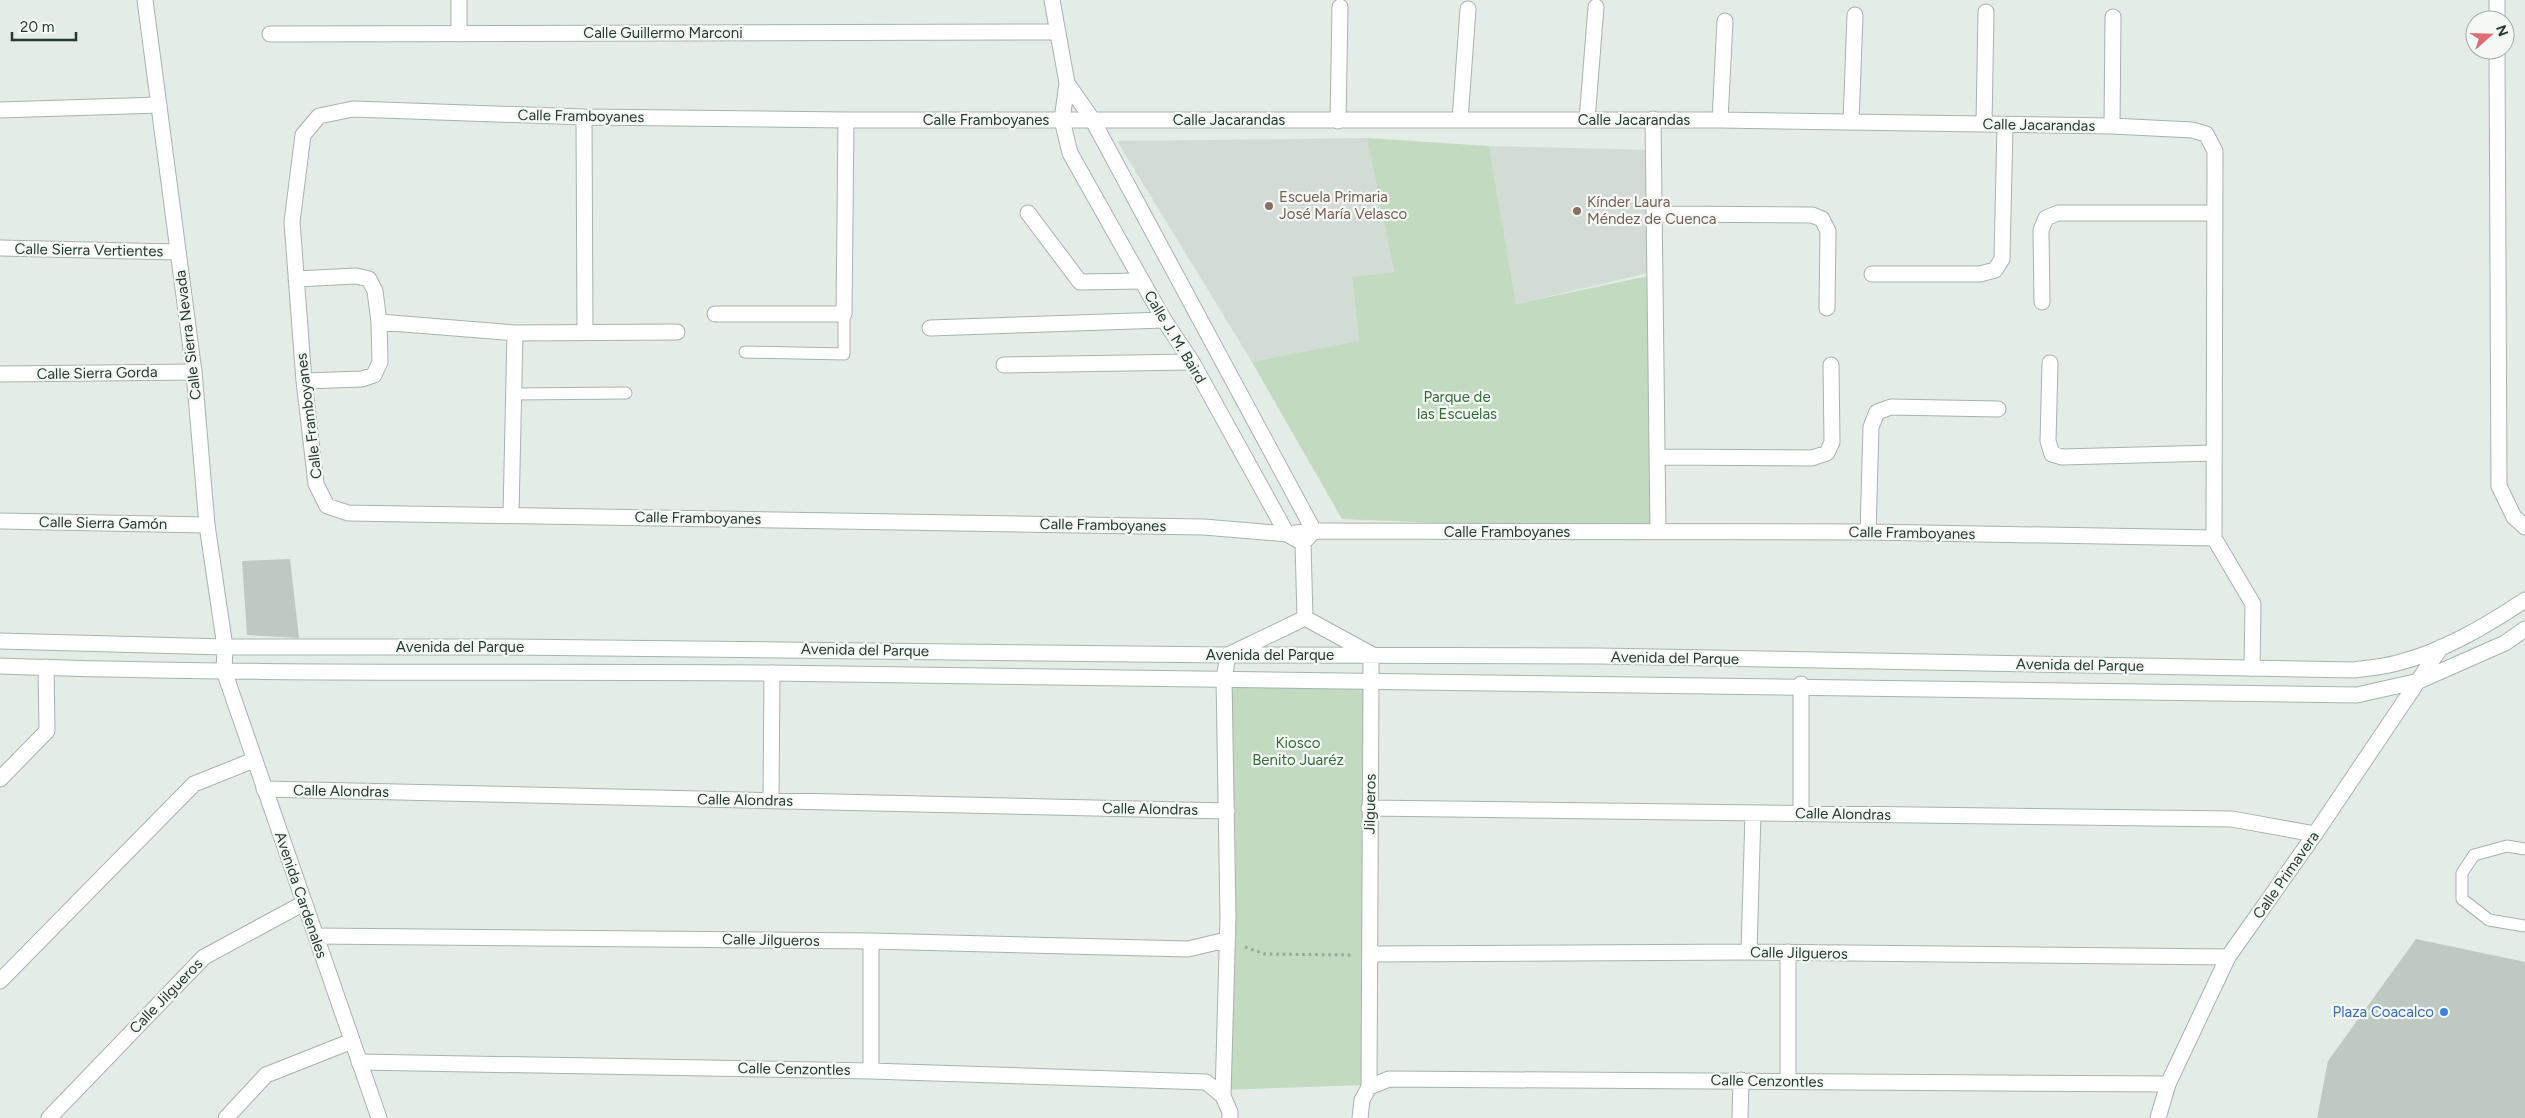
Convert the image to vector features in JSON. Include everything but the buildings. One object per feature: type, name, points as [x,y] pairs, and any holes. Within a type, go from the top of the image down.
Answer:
[{"type":"street","name":"Calle Sierra Nevada","points":[[145,0],[194,372],[207,526],[225,647],[224,671]]},
{"type":"street","points":[[459,0],[459,34]]},
{"type":"street","points":[[1052,0],[1056,32],[1067,83],[1062,120]]},
{"type":"street","points":[[1338,121],[1340,7]]},
{"type":"street","points":[[1587,120],[1596,8]]},
{"type":"street","points":[[1460,120],[1468,10]]},
{"type":"street","points":[[1984,124],[1986,12]]},
{"type":"street","points":[[1851,122],[1855,15]]},
{"type":"street","points":[[2112,126],[2113,17]]},
{"type":"street","points":[[1720,120],[1725,21]]},
{"type":"street","name":"Calle Guillermo Marconi","points":[[270,34],[1056,32]]},
{"type":"street","points":[[2497,60],[2499,486],[2514,517],[2525,527]]},
{"type":"street","name":"Calle J. M. Baird","points":[[1067,83],[1092,119],[1314,531]]},
{"type":"street","points":[[0,110],[158,105]]},
{"type":"street","name":"Calle Framboyanes","points":[[1062,120],[584,117],[353,109],[319,116],[303,135],[292,222],[304,381],[316,484],[327,506],[348,513],[511,514],[1194,527],[1287,534],[1314,531],[1868,532],[2214,538]]},
{"type":"street","points":[[584,117],[585,333]]},
{"type":"street","points":[[1653,119],[1658,532]]},
{"type":"street","name":"Calle Jacarandas","points":[[1062,120],[1653,119],[2112,126],[2192,130],[2206,134],[2215,151],[2213,213]]},
{"type":"street","points":[[715,314],[844,314],[846,120]]},
{"type":"street","name":"Calle J. M. Baird","points":[[1062,120],[1070,153],[1164,320],[1192,362],[1287,534]]},
{"type":"street","points":[[1872,274],[1980,274],[1995,270],[2002,259],[2006,125]]},
{"type":"street","points":[[1028,213],[1080,282],[1142,281]]},
{"type":"street","points":[[2042,302],[2041,230],[2046,218],[2058,213],[2213,213],[2214,538],[2253,604],[2252,668]]},
{"type":"street","points":[[1654,214],[1812,215],[1822,219],[1828,231],[1827,308]]},
{"type":"street","name":"Calle Sierra Vertientes","points":[[0,248],[178,252]]},
{"type":"street","points":[[296,280],[356,276],[369,280],[375,291],[379,322],[380,362],[374,375],[362,379],[304,381]]},
{"type":"street","points":[[930,328],[1164,320]]},
{"type":"street","points":[[379,322],[515,333],[677,332]]},
{"type":"street","points":[[511,514],[515,333]]},
{"type":"street","points":[[1004,365],[1192,362]]},
{"type":"street","points":[[2050,363],[2048,441],[2052,454],[2062,456],[2214,453]]},
{"type":"street","points":[[1658,457],[1812,458],[1827,453],[1832,442],[1830,365]]},
{"type":"street","name":"Calle Sierra Gorda","points":[[0,374],[194,372]]},
{"type":"street","points":[[1868,532],[1871,427],[1877,412],[1891,408],[1998,409]]},
{"type":"street","name":"Calle Sierra Gamón","points":[[0,521],[207,526]]},
{"type":"street","points":[[1305,618],[1303,543],[1314,531]]},
{"type":"street","points":[[1287,534],[1303,543]]},
{"type":"street","name":"Avenida del Parque","points":[[0,641],[225,647],[568,647],[1228,655],[1608,656],[2354,670],[2397,663],[2441,647],[2493,621],[2525,600]]},
{"type":"street","points":[[1305,618],[1371,654]]},
{"type":"street","points":[[1230,1118],[1230,1112],[1223,1096],[1228,917],[1224,679],[1228,655],[1305,618]]},
{"type":"street","name":"Avenida del Parque","points":[[0,666],[224,671],[772,673],[1224,679],[1371,678],[2357,695],[2420,681],[2505,643],[2525,629]]},
{"type":"street","name":"Calle Primavera","points":[[2158,1118],[2168,1084],[2228,957],[2315,834],[2420,681],[2441,647]]},
{"type":"street","name":"Jilgueros","points":[[1360,1118],[1362,1100],[1369,1087],[1371,654]]},
{"type":"street","points":[[0,780],[47,732],[46,667]]},
{"type":"street","name":"Avenida Cardenales","points":[[224,671],[379,1118]]},
{"type":"street","points":[[771,800],[772,673]]},
{"type":"street","points":[[1801,684],[1801,814]]},
{"type":"street","points":[[0,981],[194,784],[254,760]]},
{"type":"street","name":"Calle Alondras","points":[[264,789],[1227,811]]},
{"type":"street","name":"Calle Alondras","points":[[1369,808],[2232,819],[2315,834]]},
{"type":"street","points":[[1749,952],[1753,813]]},
{"type":"street","name":"Calle Jilgueros","points":[[49,1118],[204,956],[304,903]]},
{"type":"street","name":"Calle Jilgueros","points":[[316,936],[872,941],[1188,949],[1226,940]]},
{"type":"street","points":[[871,1071],[872,941]]},
{"type":"street","points":[[1788,952],[1788,1081]]},
{"type":"street","name":"Calle Jilgueros","points":[[1370,954],[1788,952],[2228,957]]},
{"type":"street","points":[[226,1118],[266,1075],[352,1040]]},
{"type":"street","name":"Calle Cenzontles","points":[[359,1062],[871,1071],[1206,1082],[1223,1096]]},
{"type":"street","name":"Calle Cenzontles","points":[[1369,1087],[1389,1079],[2168,1084]]},
{"type":"street","points":[[1740,1118],[1741,1080]]},
{"type":"lane","points":[[745,352],[844,354],[844,314]]},
{"type":"lane","points":[[514,394],[626,393]]},
{"type":"lane","points":[[2525,849],[2507,846],[2474,855],[2462,873],[2462,899],[2489,920],[2525,926]]},
{"type":"path","points":[[1226,940],[1265,954],[1326,956],[1370,954]]},
{"type":"shaded area","name":"Escuela Primaria José María Velasco","points":[[1367,138],[1394,272],[1352,278],[1359,342],[1252,362],[1117,141]]},
{"type":"shaded area","name":"Kínder Laura Méndez de Cuenca","points":[[1489,146],[1653,150],[1653,272],[1516,304]]},
{"type":"green space","name":"Parque de las Escuelas","points":[[1367,138],[1489,146],[1516,304],[1653,275],[1658,532],[1342,519],[1252,362],[1359,341],[1352,277],[1394,272]]},
{"type":"green space","name":"Kiosco Benito Juaréz","points":[[1371,679],[1365,1085],[1223,1090],[1225,680]]},
{"type":"place","name":"Escuela Primaria José María Velasco","points":[[1269,206]]},
{"type":"place","name":"Kínder Laura Méndez de Cuenca","points":[[1577,211]]},
{"type":"place","name":"Plaza Coacalco","points":[[2444,1012]]}]
